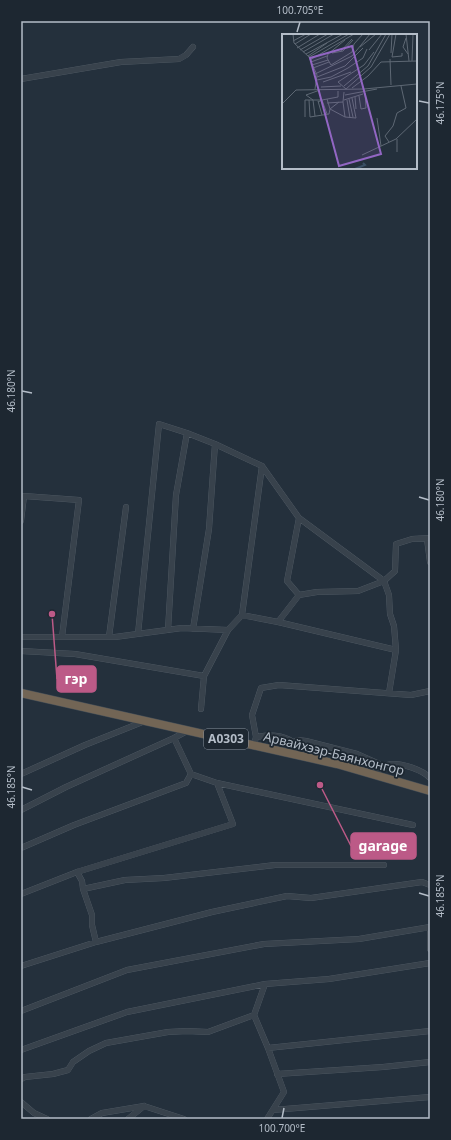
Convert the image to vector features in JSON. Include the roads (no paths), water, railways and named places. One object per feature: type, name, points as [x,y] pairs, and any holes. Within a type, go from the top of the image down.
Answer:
[{"type":"highway","name":"Арвайхээр-Баянхонгор","points":[[21,694],[187,731],[255,741],[296,755],[337,764],[430,791]]},
{"type":"street","points":[[21,79],[121,62],[179,59],[186,55],[193,47]]},
{"type":"street","points":[[138,634],[159,424],[215,444],[262,466],[299,518],[384,581],[389,595],[390,614],[394,626],[396,650],[389,693]]},
{"type":"street","points":[[168,630],[176,495],[187,433]]},
{"type":"street","points":[[193,628],[209,529],[215,444]]},
{"type":"street","points":[[201,709],[204,676],[228,630],[242,615],[262,466]]},
{"type":"street","points":[[21,521],[24,496],[79,500],[62,637]]},
{"type":"street","points":[[109,637],[126,507]]},
{"type":"street","points":[[298,595],[287,581],[299,518]]},
{"type":"street","points":[[278,622],[298,595],[317,592],[358,591],[384,581],[395,571],[396,544],[412,538],[428,539],[430,562]]},
{"type":"street","points":[[242,615],[396,650]]},
{"type":"street","points":[[21,637],[109,637],[193,628],[228,630]]},
{"type":"street","points":[[21,651],[75,654],[204,676]]},
{"type":"street","points":[[296,755],[293,742],[288,738],[270,734],[255,741],[252,715],[261,688],[279,684],[411,695],[430,691]]},
{"type":"street","points":[[21,774],[85,745],[145,721]]},
{"type":"street","points":[[21,810],[66,787],[187,731]]},
{"type":"street","points":[[174,738],[191,774],[217,783],[414,825]]},
{"type":"street","points":[[293,742],[298,740],[306,741],[356,754],[384,766]]},
{"type":"street","points":[[371,774],[384,766],[392,764],[409,767],[426,773],[430,778]]},
{"type":"street","points":[[21,848],[74,825],[186,783],[191,774]]},
{"type":"street","points":[[21,894],[77,872],[233,824],[217,783]]},
{"type":"street","points":[[83,889],[125,880],[164,878],[275,866],[384,866]]},
{"type":"street","points":[[77,872],[82,882],[92,915],[92,925],[96,942]]},
{"type":"street","points":[[21,966],[96,942],[212,912],[287,896],[311,898],[422,882],[430,885]]},
{"type":"street","points":[[21,1011],[127,970],[264,944],[359,939],[430,927],[430,949]]},
{"type":"street","points":[[21,1050],[127,1012],[265,984],[329,979],[430,963]]},
{"type":"street","points":[[265,984],[254,1015],[284,1092],[267,1119]]},
{"type":"street","points":[[21,1079],[25,1077],[53,1074],[68,1070],[73,1062],[89,1050],[106,1043],[168,1032],[208,1032],[254,1015]]},
{"type":"street","points":[[268,1048],[430,1031]]},
{"type":"street","points":[[277,1074],[383,1068],[430,1062]]},
{"type":"street","points":[[273,1110],[430,1097]]},
{"type":"street","points":[[21,1102],[34,1113],[47,1119]]},
{"type":"street","points":[[128,1119],[144,1106]]},
{"type":"street","points":[[91,1119],[102,1113],[144,1106],[184,1119]]},
{"type":"place","name":"гэр","points":[[52,614]]},
{"type":"place","name":"garage","points":[[320,785]]}]
